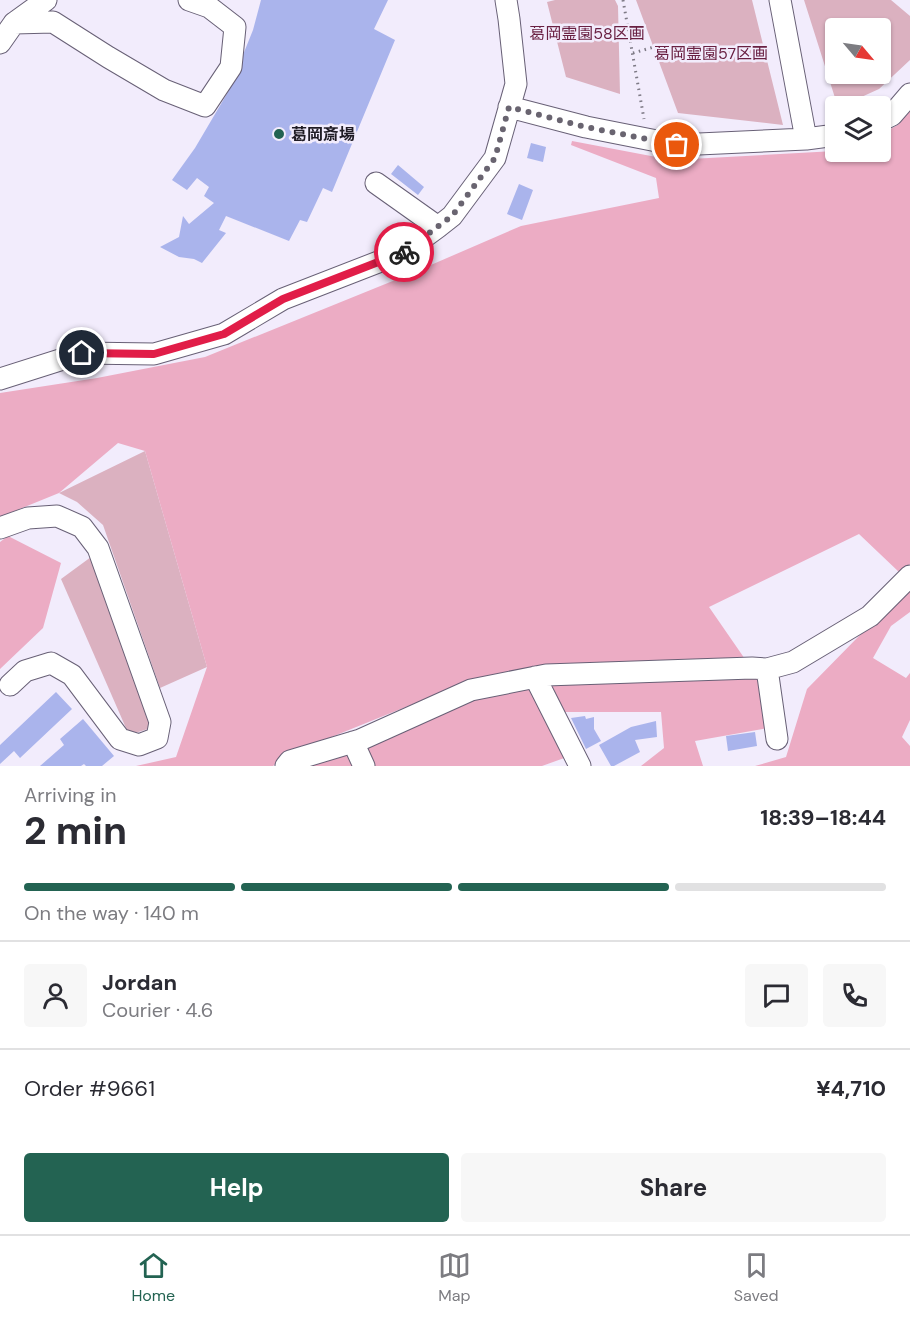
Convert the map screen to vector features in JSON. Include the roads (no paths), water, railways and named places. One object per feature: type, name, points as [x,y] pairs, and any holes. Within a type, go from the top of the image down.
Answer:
[{"type":"street","points":[[0,43],[14,22],[46,0]]},
{"type":"street","points":[[14,22],[53,22],[164,90],[205,106],[231,67],[235,27],[209,7],[189,0]]},
{"type":"street","points":[[0,379],[82,353],[154,354],[224,334],[283,299],[404,252],[438,227],[452,216],[495,158],[516,84],[506,0]]},
{"type":"street","points":[[780,0],[806,139]]},
{"type":"street","points":[[891,116],[910,94]]},
{"type":"street","points":[[509,107],[586,127],[677,145],[825,136]]},
{"type":"street","points":[[376,183],[438,227]]},
{"type":"street","points":[[0,528],[28,518],[57,516],[82,527],[98,548],[160,722],[157,738],[140,746],[120,739],[72,675],[51,663],[25,671],[10,685]]},
{"type":"street","points":[[286,766],[290,762],[353,742],[471,690],[546,675],[767,669],[794,662],[870,616],[910,576]]},
{"type":"street","points":[[767,669],[777,739]]},
{"type":"street","points":[[536,677],[580,766]]},
{"type":"street","points":[[353,742],[364,766]]},
{"type":"place","name":"葛岡斎場","points":[[279,134]]},
{"type":"park label","name":"葛岡霊園58区画","points":[[587,33]]},
{"type":"park label","name":"葛岡霊園57区画","points":[[711,53]]}]
